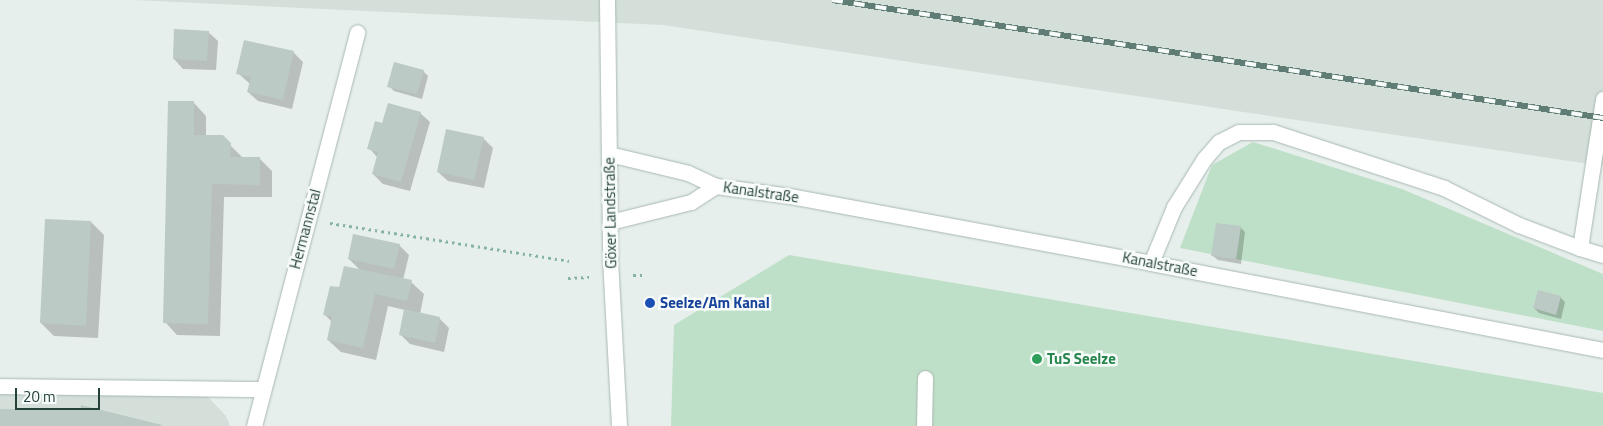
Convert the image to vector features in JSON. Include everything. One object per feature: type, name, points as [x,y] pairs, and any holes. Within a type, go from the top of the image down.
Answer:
[{"type":"street","name":"Göxer Landstraße","points":[[607,0],[610,222],[620,426]]},
{"type":"street","name":"Hermannstal","points":[[254,426],[357,32]]},
{"type":"street","points":[[1580,248],[1603,99]]},
{"type":"street","points":[[1151,263],[1174,207],[1204,159],[1219,142],[1239,132],[1273,132],[1444,188],[1519,225],[1603,255]]},
{"type":"street","name":"Kanalstraße","points":[[609,154],[688,173],[716,186],[790,196],[1603,350]]},
{"type":"street","name":"Kanalstraße","points":[[610,222],[691,202],[716,186]]},
{"type":"street","points":[[924,426],[925,378]]},
{"type":"street","points":[[0,386],[263,388]]},
{"type":"path","points":[[307,219],[569,261]]},
{"type":"shaded area","points":[[134,0],[1603,0],[1603,166],[663,25]]},
{"type":"shaded area","points":[[0,393],[207,396],[226,416],[230,426],[0,426]]},
{"type":"green space","points":[[1253,142],[1402,189],[1603,274],[1603,331],[1180,248],[1212,165]]},
{"type":"green space","name":"TuS Seelze","points":[[789,255],[1603,393],[1603,426],[671,426],[674,325]]},
{"type":"building","points":[[174,29],[209,31],[207,61],[173,59]]},
{"type":"building","points":[[244,40],[294,51],[283,100],[247,92],[251,77],[236,74]]},
{"type":"building","points":[[394,62],[424,70],[417,94],[387,87]]},
{"type":"building","points":[[168,101],[194,101],[194,135],[223,135],[231,143],[230,157],[260,157],[260,185],[212,184],[208,324],[163,323]]},
{"type":"building","points":[[388,103],[421,112],[401,182],[372,174],[378,152],[367,149],[375,121],[382,123]]},
{"type":"building","points":[[446,129],[484,137],[474,180],[437,172]]},
{"type":"building","points":[[45,219],[91,221],[86,326],[40,323]]},
{"type":"building","points":[[1216,223],[1241,226],[1236,259],[1211,256]]},
{"type":"building","points":[[353,234],[400,244],[394,269],[348,259]]},
{"type":"building","points":[[344,266],[412,280],[407,301],[375,294],[363,348],[327,340],[332,316],[323,315],[330,286],[339,287]]},
{"type":"building","points":[[1538,290],[1561,296],[1556,315],[1533,308]]},
{"type":"building","points":[[404,309],[440,317],[435,343],[399,335]]},
{"type":"building","points":[[81,405],[162,426],[0,426],[0,409],[80,410]]},
{"type":"railway","points":[[832,0],[1603,118]]},
{"type":"place","name":"Seelze/Am Kanal","points":[[650,303]]},
{"type":"place","name":"TuS Seelze","points":[[1037,359]]}]
